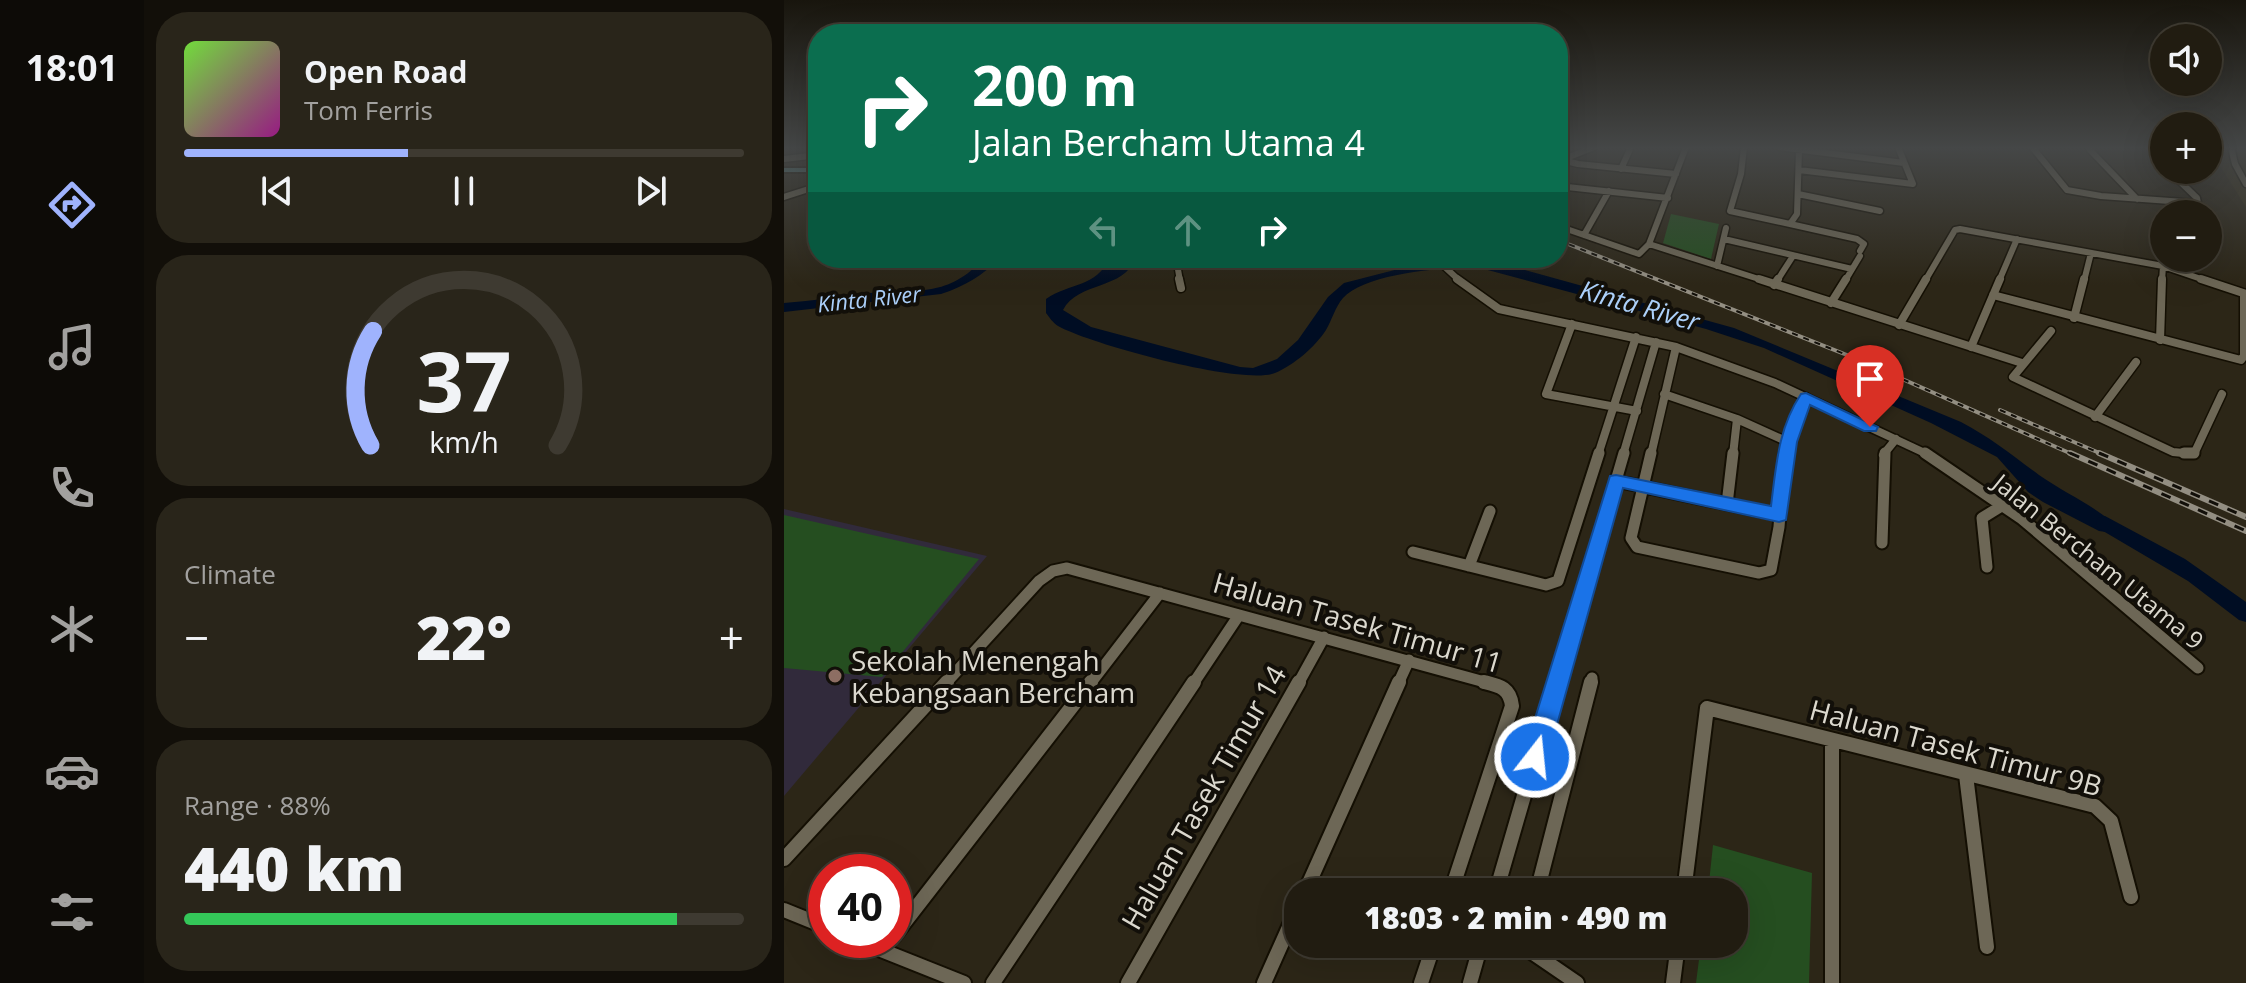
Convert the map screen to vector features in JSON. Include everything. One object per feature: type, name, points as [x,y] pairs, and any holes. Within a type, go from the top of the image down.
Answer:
[{"type":"street","points":[[1584,235],[1608,193]]},
{"type":"street","points":[[1625,193],[1668,198]]},
{"type":"street","points":[[1568,229],[1639,254],[1649,244],[1670,193]]},
{"type":"street","points":[[1736,193],[1729,215],[1790,224],[1857,239],[1864,244],[1831,303]]},
{"type":"street","points":[[2089,193],[2198,203],[2192,193]]},
{"type":"street","points":[[2131,193],[2137,199]]},
{"type":"street","points":[[1790,224],[1797,214],[1798,194],[1880,211]]},
{"type":"street","points":[[1717,266],[1726,228]]},
{"type":"street","points":[[1899,325],[1955,230],[2150,264]]},
{"type":"street","points":[[1724,239],[1852,269]]},
{"type":"street","points":[[1971,347],[2017,239]]},
{"type":"street","points":[[1649,244],[2022,363]]},
{"type":"street","points":[[2074,318],[2091,253]]},
{"type":"street","points":[[1774,285],[1793,256]]},
{"type":"street","points":[[1178,268],[1181,288]]},
{"type":"street","name":"Jalan Bercham Utama 9","points":[[1444,268],[1491,305],[1676,347],[1806,397],[1931,456],[2003,505],[2198,668]]},
{"type":"street","points":[[2160,340],[2163,272]]},
{"type":"street","points":[[1993,295],[2244,361],[2245,294],[2181,272]]},
{"type":"street","points":[[1572,324],[1545,392],[1637,411]]},
{"type":"street","points":[[2051,331],[2013,377],[2173,452],[2194,454],[2222,394]]},
{"type":"street","points":[[1413,552],[1546,585],[1555,584],[1560,578],[1636,337]]},
{"type":"street","points":[[1500,878],[1656,342]]},
{"type":"street","points":[[1676,347],[1631,538],[1634,544],[1759,573],[1768,572],[1773,566],[1788,442],[1796,413],[1806,397]]},
{"type":"street","points":[[2095,417],[2136,362]]},
{"type":"street","points":[[1664,394],[1737,419],[1788,442]]},
{"type":"street","points":[[1727,504],[1737,419]]},
{"type":"street","points":[[1882,543],[1883,455],[1896,439]]},
{"type":"street","points":[[1616,481],[1779,515]]},
{"type":"street","points":[[1987,567],[1982,518],[2003,505]]},
{"type":"street","points":[[1469,566],[1490,511]]},
{"type":"street","name":"Haluan Tasek Timur 11","points":[[784,859],[1039,581],[1053,571],[1067,568],[1499,685],[1508,691],[1512,701],[1455,878]]},
{"type":"street","points":[[912,912],[1160,593]]},
{"type":"street","points":[[993,983],[1239,615]]},
{"type":"street","name":"Haluan Tasek Timur 14","points":[[1128,983],[1324,637]]},
{"type":"street","points":[[1311,878],[1409,660]]},
{"type":"street","points":[[1541,878],[1592,678]]},
{"type":"street","name":"Haluan Tasek Timur 9B","points":[[1686,878],[1707,708],[2086,803],[2104,811],[2111,821],[2131,897]]},
{"type":"street","points":[[1832,740],[1832,983]]},
{"type":"street","points":[[1966,775],[1987,947]]},
{"type":"street","points":[[784,910],[808,920]]},
{"type":"street","points":[[1264,983],[1284,938]]},
{"type":"street","points":[[912,955],[964,983]]},
{"type":"street","points":[[1421,983],[1429,958]]},
{"type":"street","points":[[1470,983],[1477,958]]},
{"type":"street","points":[[1541,958],[1577,983]]},
{"type":"street","points":[[1673,983],[1676,958]]},
{"type":"shaded area","points":[[2237,193],[2246,193],[2246,207]]},
{"type":"shaded area","name":"Sekolah Menengah Kebangsaan Bercham","points":[[784,509],[987,556],[784,796]]},
{"type":"green space","points":[[1671,214],[1719,224],[1711,259],[1663,243]]},
{"type":"green space","name":"Sekolah Menengah Kebangsaan Bercham","points":[[784,515],[979,559],[882,677],[784,668]]},
{"type":"green space","points":[[1713,845],[1812,873],[1809,983],[1696,983],[1699,958],[1748,958],[1748,878],[1709,878]]},
{"type":"water","name":"Kinta River","points":[[974,268],[989,268],[973,280],[941,294],[784,312],[784,303],[932,289],[958,280]]},
{"type":"water","name":"Kinta River","points":[[1104,268],[1130,268],[1122,276],[1079,294],[1063,310],[1091,327],[1253,368],[1277,359],[1298,340],[1328,297],[1344,283],[1402,268],[1452,268],[1389,277],[1354,289],[1340,302],[1316,343],[1282,370],[1258,375],[1232,374],[1166,361],[1101,343],[1054,323],[1046,313],[1046,299],[1097,275]]},
{"type":"water","name":"Kinta River","points":[[1470,268],[1518,268],[1734,328],[1961,422],[2095,510],[2126,535],[2099,531],[2043,502],[2028,492],[1997,457],[1931,423],[1764,348],[1706,329],[1484,269]]},
{"type":"waterway","name":"Kinta River","points":[[2105,523],[2195,575],[2246,614]]},
{"type":"railway","points":[[1568,244],[1857,359],[2074,455]]},
{"type":"railway","points":[[2000,410],[2104,455]]},
{"type":"railway","points":[[2070,453],[2246,531]]},
{"type":"railway","points":[[2099,453],[2246,517]]},
{"type":"place","name":"Sekolah Menengah Kebangsaan Bercham","points":[[835,676]]},
{"type":"route","points":[[1535,757],[1616,481],[1779,515],[1788,442],[1796,413],[1806,397],[1870,427]]}]
